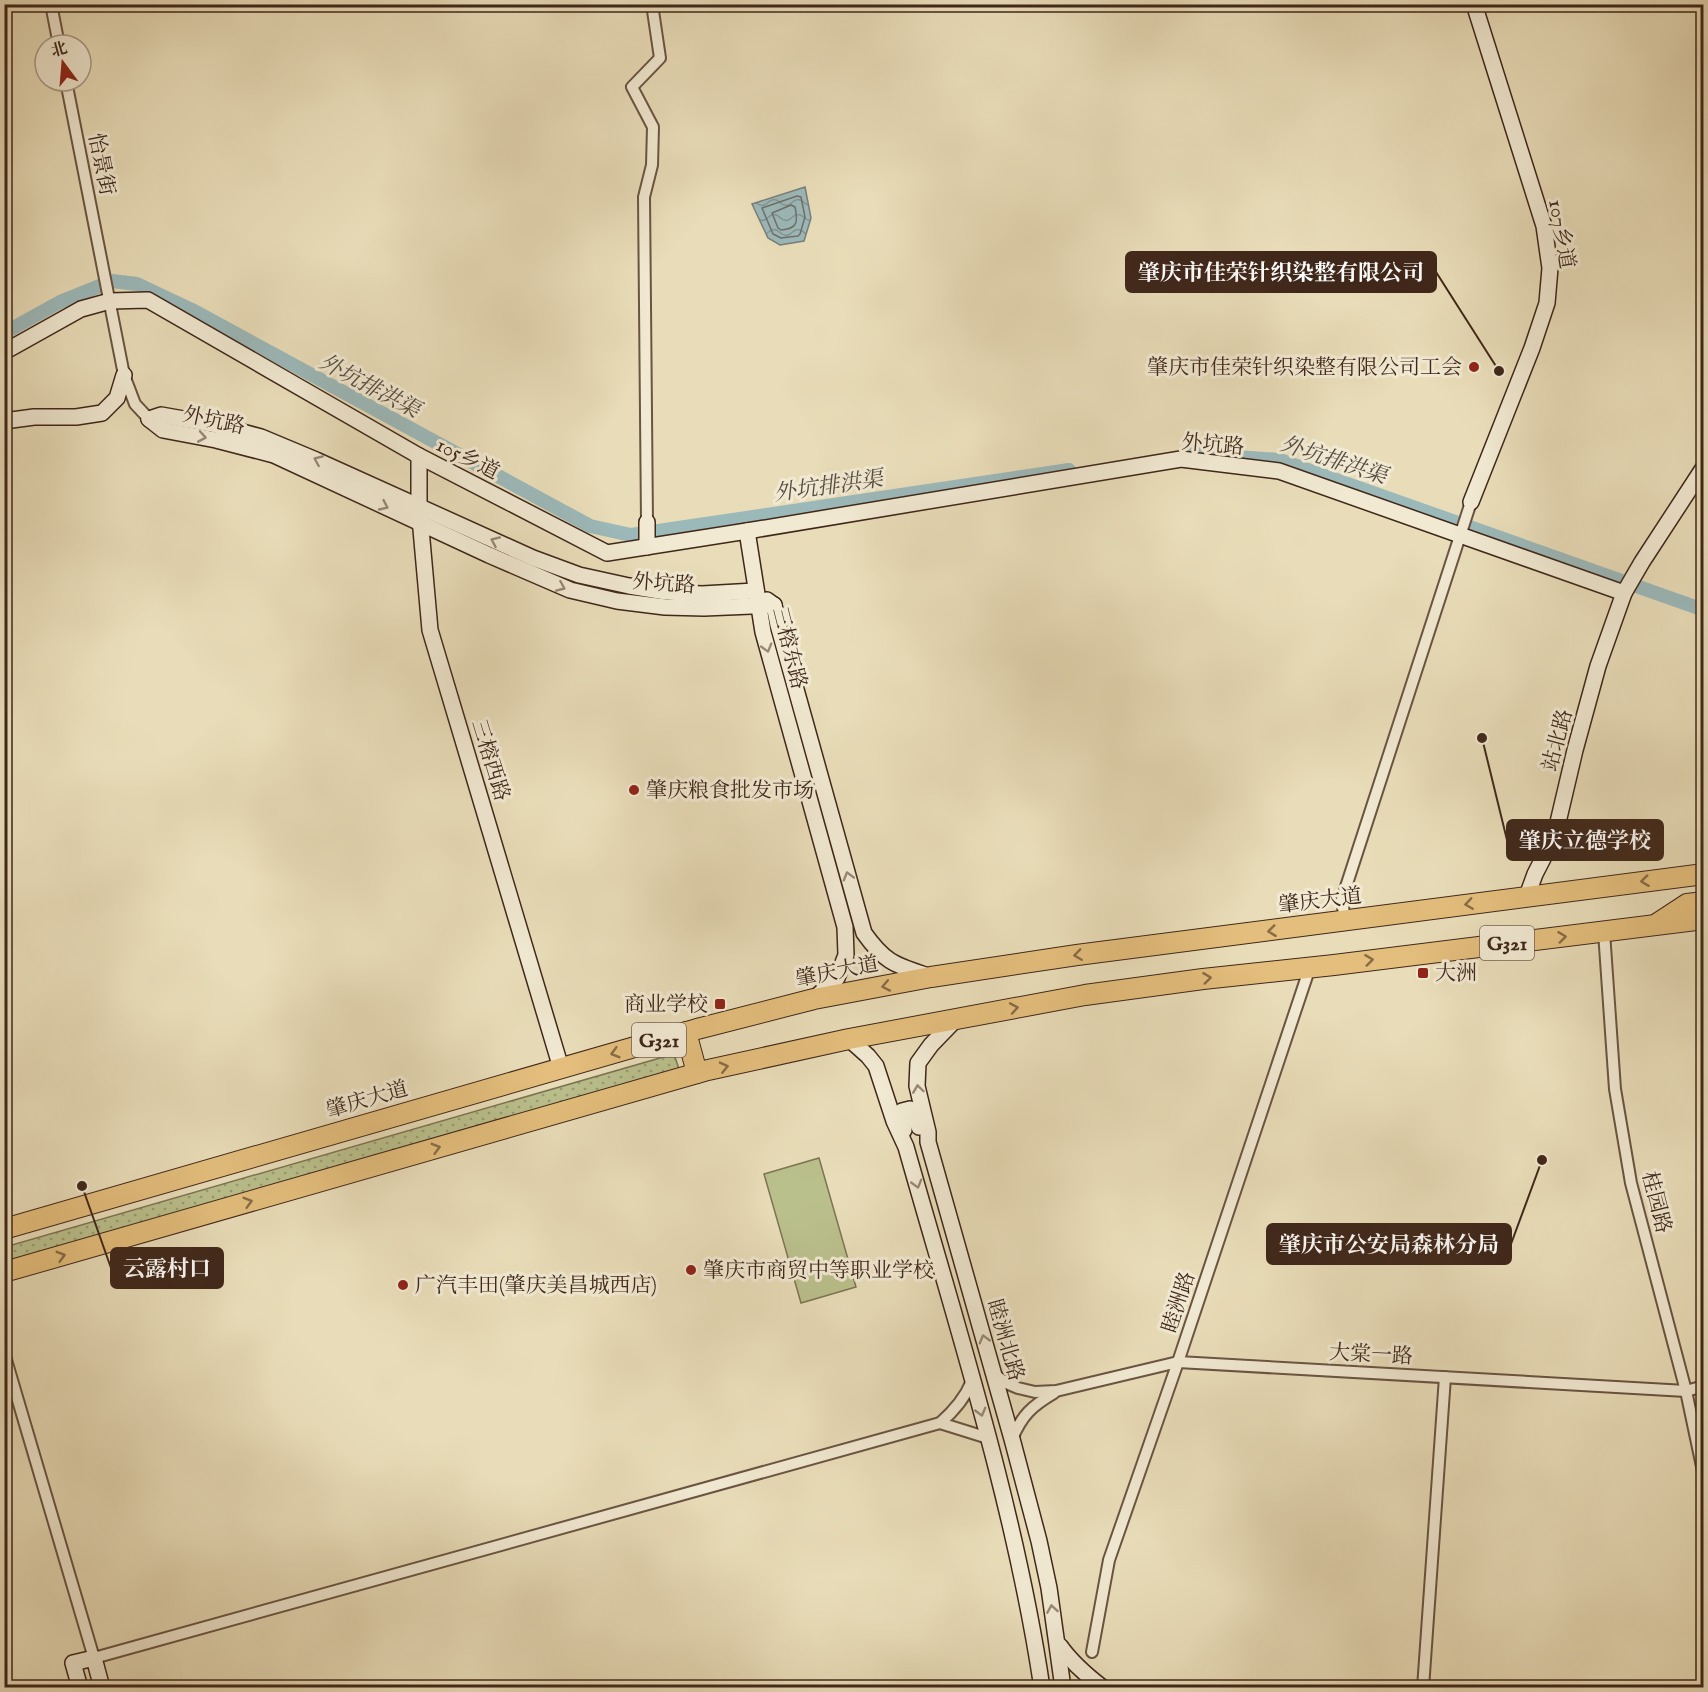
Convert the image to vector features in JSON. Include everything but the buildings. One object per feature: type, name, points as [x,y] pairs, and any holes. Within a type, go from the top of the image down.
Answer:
[{"type":"highway","name":"肇庆大道","points":[[8,1225],[686,1032],[814,999],[1077,955],[1704,874]]},
{"type":"highway","points":[[1653,926],[1687,904],[1704,902]]},
{"type":"highway","name":"G321","points":[[4,1272],[697,1073],[849,1039],[1085,995],[1704,919]]},
{"type":"highway","points":[[686,1032],[697,1073]]},
{"type":"street","points":[[51,4],[57,33]]},
{"type":"street","points":[[647,546],[644,197],[652,165],[653,127],[632,87],[660,58],[652,4]]},
{"type":"street","name":"107乡道","points":[[1471,502],[1533,348],[1547,303],[1550,268],[1544,226],[1474,4]]},
{"type":"street","name":"怡景街","points":[[68,93],[124,375],[135,404],[149,418]]},
{"type":"street","name":"105乡道","points":[[4,352],[81,309],[110,302],[148,300],[419,456],[607,553],[747,531]]},
{"type":"street","points":[[4,421],[34,417],[76,417],[102,413],[117,398],[124,375]]},
{"type":"street","name":"外坑路","points":[[149,418],[161,415],[212,424],[261,437],[316,459],[533,558],[579,575],[666,592],[756,598]]},
{"type":"street","name":"外坑路","points":[[149,418],[163,430],[216,440],[274,455],[570,590],[617,601],[665,607],[704,608],[756,598]]},
{"type":"street","name":"三榕西路","points":[[419,456],[420,523],[430,630],[561,1068]]},
{"type":"street","name":"外坑路","points":[[747,531],[1181,459],[1279,471],[1624,593]]},
{"type":"street","name":"站北路","points":[[1527,896],[1535,874],[1555,835],[1598,666],[1624,593],[1704,467]]},
{"type":"street","points":[[1345,922],[1342,899],[1471,502]]},
{"type":"street","points":[[747,531],[756,598]]},
{"type":"street","name":"三榕东路","points":[[756,598],[774,605],[777,625],[864,933],[877,951],[894,964],[931,978]]},
{"type":"street","name":"三榕东路","points":[[756,598],[763,632],[845,927],[846,955],[837,978],[814,999]]},
{"type":"street","name":"桂园路","points":[[1604,932],[1615,1089],[1631,1184],[1686,1391],[1704,1476]]},
{"type":"street","name":"睦洲路","points":[[1092,1652],[1109,1560],[1310,967]]},
{"type":"street","name":"睦洲北路","points":[[957,1018],[931,1045],[918,1063],[916,1086],[928,1132],[928,1142],[1039,1541],[1049,1588],[1063,1688]]},
{"type":"street","name":"睦洲北路","points":[[849,1039],[876,1066],[894,1121],[906,1147],[988,1438],[1027,1600],[1042,1688]]},
{"type":"street","points":[[906,1147],[902,1112],[910,1109],[915,1112],[921,1136],[928,1142]]},
{"type":"street","points":[[4,1353],[102,1688]]},
{"type":"street","name":"大棠一路","points":[[1056,1391],[1178,1362],[1686,1391],[1704,1386]]},
{"type":"street","points":[[994,1374],[1018,1388],[1035,1392],[1056,1391]]},
{"type":"street","points":[[1422,1688],[1445,1377]]},
{"type":"street","points":[[80,1688],[73,1663],[940,1423],[960,1402],[972,1381]]},
{"type":"street","points":[[1012,1439],[1026,1413],[1035,1404],[1056,1391]]},
{"type":"street","points":[[940,1423],[988,1438]]},
{"type":"street","points":[[1058,1644],[1087,1677],[1103,1688]]},
{"type":"green space","points":[[674,1054],[680,1072],[5,1266],[5,1247]]},
{"type":"green space","points":[[819,1158],[856,1287],[801,1303],[764,1174]]},
{"type":"water","points":[[805,187],[811,218],[804,241],[780,245],[768,238],[752,204]]},
{"type":"waterway","name":"外坑排洪渠","points":[[4,333],[60,302],[112,281],[137,284],[192,310],[590,526],[631,535],[1069,470]]},
{"type":"waterway","name":"外坑排洪渠","points":[[1191,454],[1280,460],[1704,610]]},
{"type":"place","name":"肇庆市佳荣针织染整有限公司工会","points":[[1474,367]]},
{"type":"place","name":"肇庆市佳荣针织染整有限公司","points":[[1499,371]]},
{"type":"place","name":"肇庆立德学校","points":[[1482,738]]},
{"type":"place","name":"肇庆粮食批发市场","points":[[634,790]]},
{"type":"place","name":"大洲","points":[[1423,973]]},
{"type":"place","name":"商业学校","points":[[720,1004]]},
{"type":"place","name":"肇庆市公安局森林分局","points":[[1542,1160]]},
{"type":"place","name":"云露村口","points":[[82,1186]]},
{"type":"place","name":"肇庆市商贸中等职业学校","points":[[691,1270]]},
{"type":"place","name":"广汽丰田(肇庆美昌城西店)","points":[[403,1285]]}]
